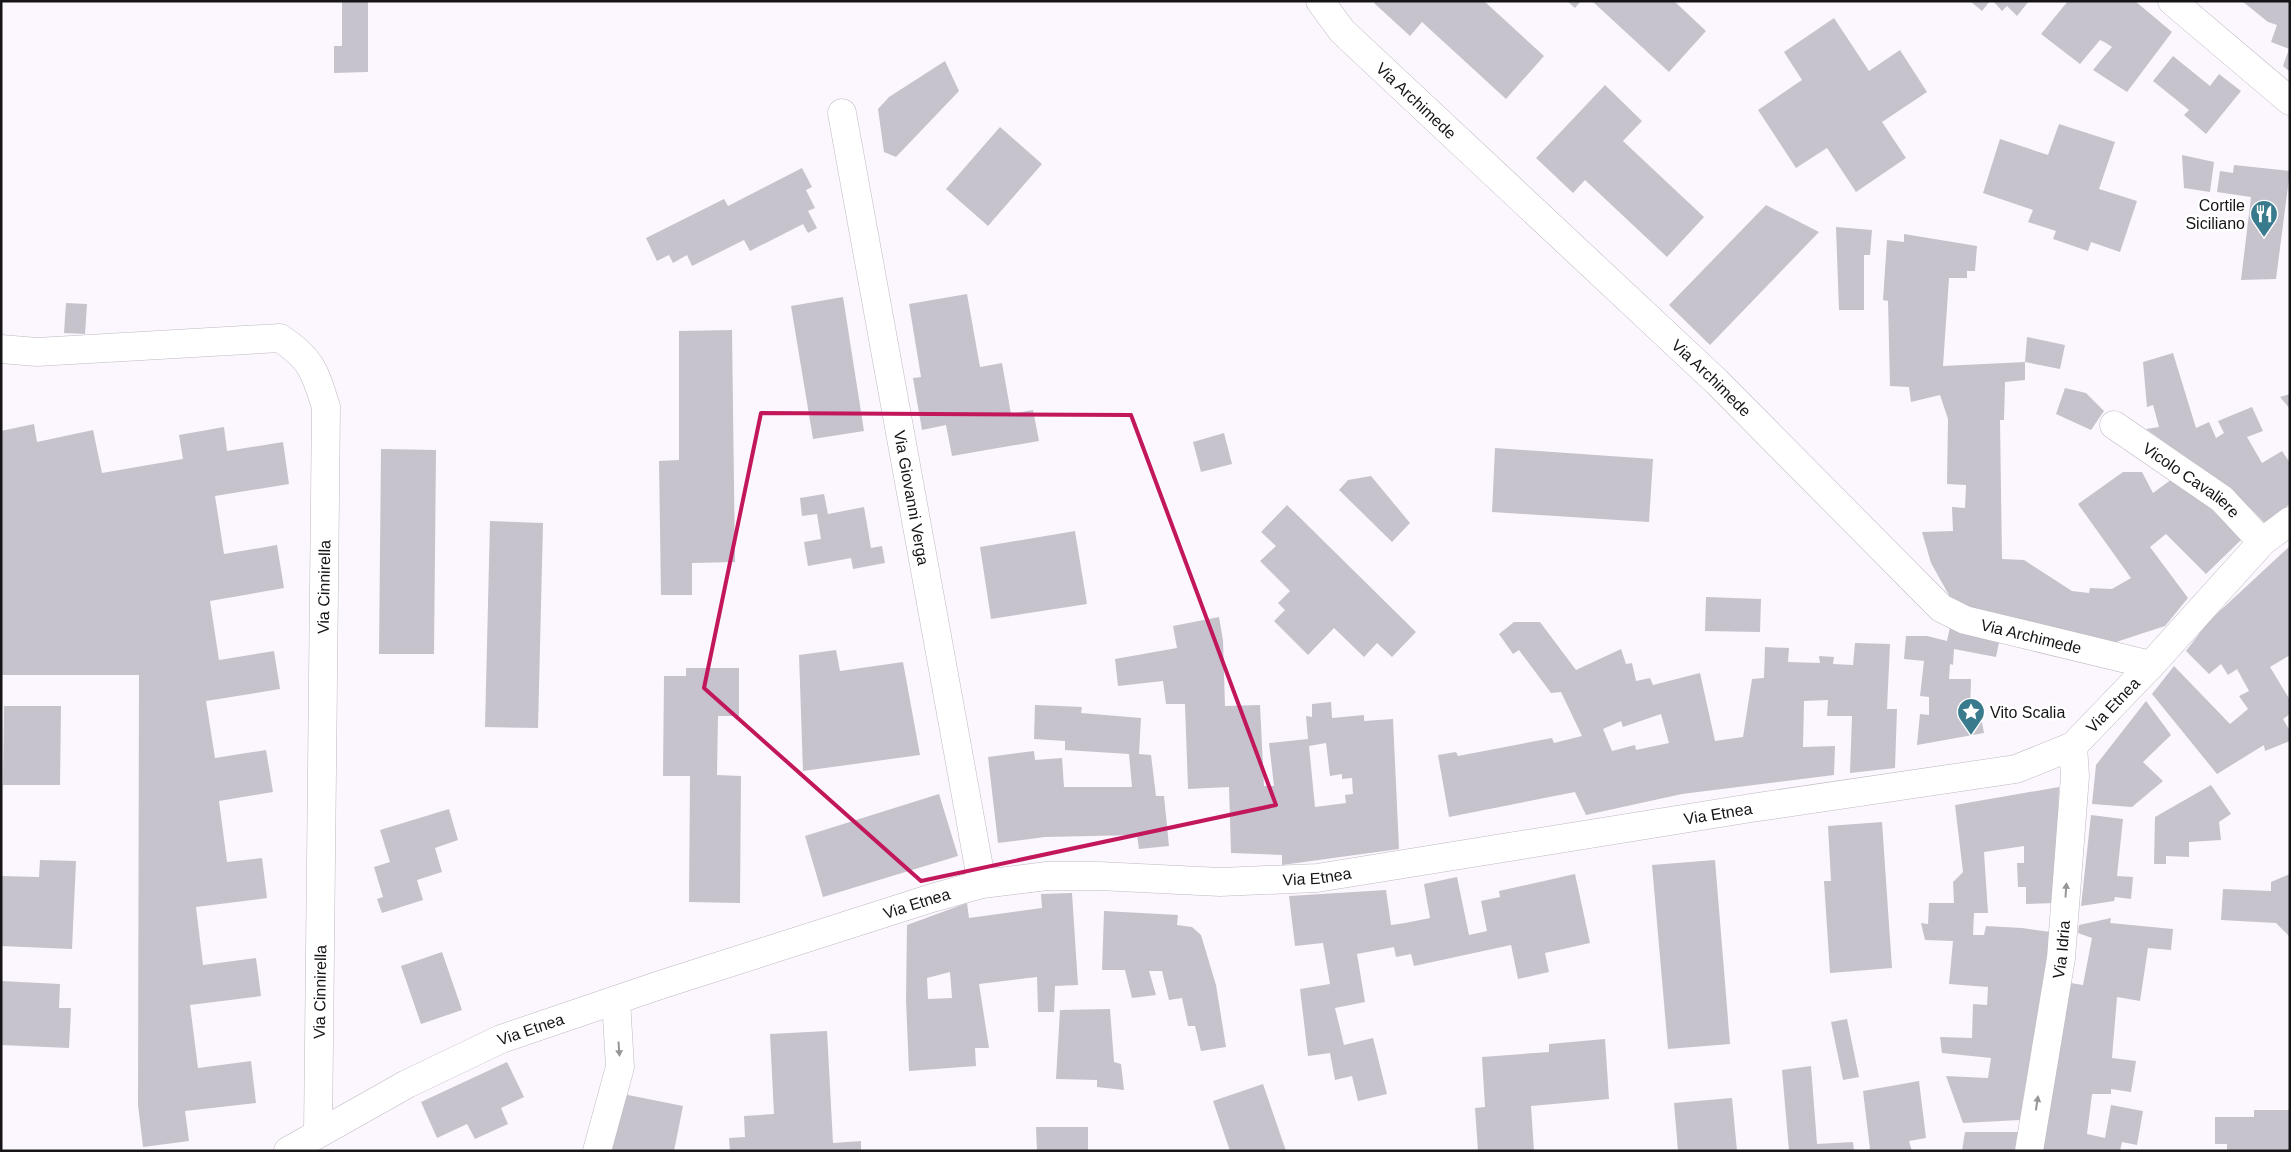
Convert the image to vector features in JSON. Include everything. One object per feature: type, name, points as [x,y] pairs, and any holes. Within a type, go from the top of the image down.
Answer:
[{"type":"street","name":"Via Archimede","points":[[1320,1],[1342,31],[1717,382],[1941,608],[1965,620],[2151,665]]},
{"type":"street","points":[[2172,1],[2290,101]]},
{"type":"street","name":"Via Giovanni Verga","points":[[842,113],[982,884]]},
{"type":"street","name":"Via Cinnirella","points":[[1,349],[37,352],[280,338],[298,350],[315,372],[326,407],[318,1133]]},
{"type":"street","name":"Vicolo Cavaliere","points":[[2114,425],[2222,499],[2262,542]]},
{"type":"street","name":"Via Etnea","points":[[288,1151],[407,1084],[501,1039],[932,898],[982,884],[1047,876],[1220,882],[1317,878],[1742,809],[2016,769],[2072,746],[2151,665],[2262,542],[2290,521]]},
{"type":"street","name":"Via Idria","points":[[2029,1151],[2061,958],[2074,776],[2072,746]]},
{"type":"street","points":[[597,1151],[620,1066],[616,1000]]},
{"type":"highlighted area","points":[[761,413],[1131,415],[1276,805],[921,881],[704,688]]},
{"type":"building","points":[[1376,1],[1484,1],[1544,56],[1506,99],[1422,22],[1410,36],[1374,3]]},
{"type":"building","points":[[1567,1],[1581,1],[1575,8]]},
{"type":"building","points":[[1592,1],[1674,1],[1706,31],[1669,72]]},
{"type":"building","points":[[1970,1],[1990,1],[1982,11]]},
{"type":"building","points":[[1993,1],[2029,1],[2017,16],[2007,6],[2002,11]]},
{"type":"building","points":[[2068,1],[2135,1],[2172,32],[2127,92],[2093,70],[2112,47],[2100,40],[2080,64],[2041,34]]},
{"type":"building","points":[[2242,1],[2290,1],[2290,72],[2283,66],[2289,49],[2271,42],[2277,25],[2268,22]]},
{"type":"building","points":[[342,2],[368,2],[368,72],[334,73],[334,46],[342,46]]},
{"type":"building","points":[[1834,18],[1869,71],[1900,50],[1927,92],[1882,122],[1906,158],[1856,192],[1827,148],[1796,168],[1758,110],[1802,80],[1784,52]]},
{"type":"building","points":[[2173,56],[2210,86],[2219,74],[2241,91],[2206,134],[2184,115],[2189,110],[2153,81]]},
{"type":"building","points":[[945,61],[959,91],[896,157],[884,152],[878,109],[889,97]]},
{"type":"building","points":[[1605,85],[1642,121],[1623,141],[1704,217],[1667,257],[1585,180],[1573,193],[1536,158]]},
{"type":"building","points":[[2059,124],[2115,142],[2099,189],[2137,201],[2120,252],[2091,242],[2088,251],[2053,239],[2056,231],[2028,222],[2033,210],[1983,193],[2000,139],[2048,155]]},
{"type":"building","points":[[1000,127],[1042,164],[988,226],[946,189]]},
{"type":"building","points":[[2182,155],[2214,162],[2210,192],[2184,188]]},
{"type":"building","name":"Cortile Siciliano","points":[[2234,165],[2290,171],[2276,279],[2241,280],[2251,197],[2217,192],[2220,171],[2233,173]]},
{"type":"building","points":[[802,168],[812,187],[806,190],[815,208],[808,211],[817,228],[808,233],[803,224],[750,251],[744,240],[692,266],[687,255],[673,263],[669,255],[657,261],[646,238],[724,199],[728,206]]},
{"type":"building","points":[[1766,205],[1819,232],[1710,345],[1669,305]]},
{"type":"building","points":[[1836,227],[1872,230],[1870,255],[1864,255],[1864,310],[1839,310]]},
{"type":"building","points":[[1904,234],[1977,246],[1975,271],[1967,271],[1967,278],[1949,278],[1943,366],[2025,362],[2025,380],[2005,382],[2004,420],[2000,420],[2002,559],[2024,560],[2072,591],[2089,593],[2090,588],[2112,589],[2131,578],[2078,504],[2123,472],[2142,472],[2153,493],[2172,479],[2204,502],[2242,539],[2206,574],[2166,534],[2150,547],[2188,598],[2165,626],[2113,643],[1967,608],[1950,597],[1931,563],[1922,532],[1953,531],[1952,507],[1965,508],[1966,485],[1947,484],[1948,419],[1940,395],[1911,402],[1909,387],[1890,386],[1888,301],[1883,300],[1887,240],[1904,242]]},
{"type":"building","points":[[967,294],[980,367],[1002,363],[1011,414],[1033,410],[1039,441],[952,456],[946,425],[922,430],[913,378],[921,377],[909,304]]},
{"type":"building","points":[[843,297],[864,431],[813,439],[791,306]]},
{"type":"building","points":[[66,303],[87,304],[85,334],[64,333]]},
{"type":"building","points":[[732,330],[735,562],[692,563],[692,595],[661,595],[659,461],[679,460],[679,331]]},
{"type":"building","points":[[2027,337],[2065,345],[2060,369],[2025,362]]},
{"type":"building","points":[[2173,353],[2196,428],[2209,422],[2216,438],[2224,433],[2218,421],[2252,407],[2263,431],[2247,437],[2262,463],[2282,451],[2290,463],[2290,504],[2265,523],[2231,489],[2146,429],[2159,427],[2153,405],[2147,407],[2143,362]]},
{"type":"building","points":[[2065,388],[2086,393],[2104,411],[2091,430],[2056,414]]},
{"type":"building","points":[[2290,394],[2290,409],[2280,397]]},
{"type":"building","points":[[34,424],[37,442],[93,430],[102,473],[183,459],[179,435],[224,427],[227,451],[283,442],[289,484],[215,496],[224,554],[277,545],[284,588],[210,601],[219,660],[274,651],[280,689],[206,701],[215,758],[266,750],[273,792],[219,801],[227,862],[262,858],[267,898],[196,907],[203,965],[256,958],[261,996],[190,1005],[198,1068],[251,1061],[256,1103],[185,1111],[189,1141],[143,1147],[138,1105],[139,675],[1,675],[1,431]]},
{"type":"building","points":[[1224,433],[1232,464],[1201,472],[1193,442]]},
{"type":"building","points":[[1495,448],[1653,459],[1649,522],[1492,512]]},
{"type":"building","points":[[381,449],[436,450],[434,654],[379,654]]},
{"type":"building","points":[[1371,476],[1410,523],[1392,542],[1339,490],[1348,480]]},
{"type":"building","points":[[824,494],[828,514],[864,507],[871,548],[882,546],[885,563],[853,569],[851,558],[808,566],[804,542],[821,539],[817,514],[802,516],[800,498]]},
{"type":"building","points":[[1287,505],[1416,632],[1392,657],[1377,643],[1364,657],[1334,628],[1308,655],[1274,621],[1285,610],[1278,603],[1290,591],[1260,561],[1276,546],[1261,532]]},
{"type":"building","points":[[490,521],[543,523],[538,728],[485,727]]},
{"type":"building","points":[[1075,531],[1087,604],[991,619],[980,547]]},
{"type":"building","points":[[2290,546],[2290,655],[2270,667],[2290,700],[2290,714],[2283,719],[2290,731],[2290,741],[2265,751],[2264,745],[2217,774],[2152,694],[2174,666],[2230,724],[2248,709],[2239,696],[2249,691],[2237,669],[2228,675],[2221,664],[2209,674],[2186,651],[2209,621]]},
{"type":"building","points":[[1706,597],[1761,599],[1760,632],[1705,631]]},
{"type":"building","points":[[1219,617],[1223,640],[1225,706],[1260,705],[1264,786],[1274,786],[1269,743],[1308,739],[1306,716],[1312,717],[1312,704],[1331,702],[1332,718],[1364,715],[1364,721],[1393,719],[1399,849],[1282,865],[1282,855],[1231,853],[1229,787],[1188,789],[1185,704],[1166,704],[1163,681],[1118,686],[1115,659],[1177,648],[1173,626]],"holes":[[[1326,743],[1330,776],[1342,774],[1342,779],[1352,778],[1353,794],[1345,795],[1346,803],[1315,807],[1309,746]]]},
{"type":"building","points":[[1514,622],[1540,622],[1576,670],[1621,649],[1626,664],[1632,663],[1636,681],[1650,678],[1653,685],[1700,673],[1715,741],[1743,737],[1752,679],[1764,678],[1765,647],[1789,648],[1788,662],[1820,663],[1819,656],[1834,657],[1833,664],[1853,665],[1855,643],[1890,644],[1887,709],[1897,709],[1895,768],[1850,773],[1852,716],[1827,716],[1828,700],[1804,701],[1803,747],[1835,746],[1834,775],[1682,794],[1586,815],[1575,792],[1449,817],[1438,755],[1456,752],[1458,756],[1552,738],[1554,743],[1582,736],[1561,692],[1551,693],[1519,650],[1513,654],[1499,634]],"holes":[[[1661,714],[1669,743],[1636,750],[1635,745],[1612,751],[1603,729],[1621,721],[1623,727]]]},
{"type":"building","points":[[1950,627],[2000,638],[1996,657],[1954,649],[1953,665],[1950,664],[1949,679],[1971,679],[1970,712],[1980,712],[1984,733],[1917,745],[1920,714],[1929,715],[1929,697],[1920,696],[1924,661],[1904,659],[1906,636],[1927,636],[1947,641]]},
{"type":"building","points":[[836,650],[840,671],[903,662],[920,755],[803,771],[799,655]]},
{"type":"building","points":[[686,668],[739,668],[739,716],[718,716],[717,775],[741,776],[740,903],[689,902],[690,776],[663,776],[664,676],[686,676]]},
{"type":"building","points":[[2146,701],[2171,735],[2143,762],[2163,781],[2132,807],[2092,804],[2096,765]]},
{"type":"building","points":[[1035,705],[1082,707],[1081,713],[1141,718],[1139,754],[1151,755],[1156,796],[1164,796],[1169,846],[1139,849],[1137,835],[1045,837],[998,843],[988,757],[1034,751],[1035,760],[1062,758],[1064,787],[1132,787],[1129,754],[1065,750],[1065,741],[1034,739]]},
{"type":"building","points":[[4,706],[61,706],[60,785],[3,785]]},
{"type":"building","points":[[2211,785],[2231,814],[2219,822],[2221,840],[2189,842],[2189,857],[2166,856],[2166,864],[2154,864],[2155,817]]},
{"type":"building","points":[[2059,787],[2056,903],[2026,904],[2026,887],[2018,887],[2017,863],[2024,863],[2024,846],[1984,852],[1988,913],[1974,913],[1973,935],[1984,935],[1986,926],[2051,932],[2020,1120],[1963,1123],[1946,1076],[1988,1078],[1991,1058],[1942,1053],[1940,1037],[1972,1038],[1973,1004],[1987,1005],[1988,987],[1949,984],[1953,941],[1925,940],[1921,923],[1928,924],[1929,903],[1954,903],[1953,882],[1963,872],[1955,805]]},
{"type":"building","points":[[939,794],[958,856],[823,897],[805,836]]},
{"type":"building","points":[[449,809],[458,840],[435,848],[442,872],[417,880],[423,900],[382,913],[377,899],[383,897],[374,867],[390,862],[380,830]]},
{"type":"building","points":[[2091,815],[2123,819],[2117,876],[2133,877],[2131,899],[2115,897],[2114,901],[2081,906]]},
{"type":"building","points":[[1882,822],[1892,968],[1830,973],[1824,881],[1831,881],[1828,826]]},
{"type":"building","points":[[40,860],[76,861],[72,949],[1,946],[1,876],[39,877]]},
{"type":"building","points":[[1715,860],[1730,1044],[1668,1049],[1652,865]]},
{"type":"building","points":[[1575,874],[1590,943],[1545,953],[1549,972],[1518,979],[1511,945],[1414,966],[1411,954],[1396,957],[1394,947],[1357,954],[1365,1002],[1335,1008],[1344,1045],[1373,1038],[1387,1094],[1358,1101],[1352,1076],[1335,1080],[1330,1053],[1308,1056],[1300,989],[1330,984],[1323,943],[1295,946],[1289,896],[1386,890],[1391,925],[1430,918],[1424,884],[1457,877],[1469,935],[1487,931],[1481,901],[1500,897],[1499,891]]},
{"type":"building","points":[[2290,874],[2290,937],[2276,923],[2221,920],[2223,889],[2271,891],[2271,882]]},
{"type":"building","points":[[1072,893],[1078,985],[1055,986],[1054,1012],[1038,1012],[1037,977],[979,984],[989,1048],[975,1048],[976,1066],[909,1071],[906,1000],[907,925],[967,903],[969,918],[1042,908],[1041,894]],"holes":[[[950,972],[952,998],[928,999],[927,978]]]},
{"type":"building","points":[[1104,911],[1178,915],[1177,925],[1192,927],[1201,935],[1216,985],[1226,1047],[1201,1051],[1195,1026],[1188,1026],[1182,998],[1169,1000],[1162,971],[1149,971],[1156,995],[1132,998],[1125,970],[1102,970]]},
{"type":"building","points":[[2111,918],[2110,923],[2173,929],[2171,950],[2148,948],[2140,1001],[2117,997],[2112,1058],[2136,1061],[2131,1092],[2111,1089],[2111,1094],[2092,1094],[2087,1134],[2105,1138],[2111,1105],[2143,1111],[2137,1145],[2122,1142],[2120,1151],[2040,1151],[2065,982],[2083,985],[2092,938],[2078,933],[2079,925]]},
{"type":"building","points":[[442,952],[462,1010],[421,1024],[401,966]]},
{"type":"building","points":[[1,981],[60,984],[59,1008],[71,1008],[69,1048],[1,1045]]},
{"type":"building","points":[[1110,1009],[1114,1062],[1121,1064],[1124,1090],[1097,1087],[1097,1080],[1056,1079],[1060,1010]]},
{"type":"building","points":[[1847,1019],[1859,1077],[1843,1080],[1831,1022]]},
{"type":"building","points":[[827,1031],[833,1143],[861,1141],[861,1151],[730,1151],[729,1138],[745,1137],[744,1116],[774,1114],[770,1034]]},
{"type":"building","points":[[1605,1039],[1609,1099],[1531,1106],[1534,1151],[1478,1151],[1475,1108],[1485,1107],[1482,1057],[1549,1052],[1549,1044]]},
{"type":"building","points":[[507,1062],[524,1097],[501,1108],[508,1124],[475,1139],[467,1124],[437,1138],[421,1102]]},
{"type":"building","points":[[1811,1066],[1817,1144],[1853,1142],[1854,1151],[1789,1151],[1782,1070]]},
{"type":"building","points":[[1919,1081],[1926,1138],[1909,1141],[1912,1151],[1864,1151],[1870,1149],[1863,1091]]},
{"type":"building","points":[[1263,1084],[1286,1151],[1230,1151],[1213,1101]]},
{"type":"building","points":[[623,1094],[683,1106],[674,1151],[612,1151]]},
{"type":"building","points":[[1732,1098],[1737,1151],[1678,1151],[1674,1103]]},
{"type":"building","points":[[2254,1110],[2290,1110],[2290,1151],[2227,1151],[2227,1144],[2215,1144],[2215,1117],[2254,1117]]},
{"type":"building","points":[[1036,1127],[1088,1127],[1088,1151],[1037,1151]]},
{"type":"building","points":[[1965,1132],[2018,1132],[2015,1151],[1962,1151]]},
{"type":"place","name":"Cortile Siciliano","points":[[2264,238]]},
{"type":"place","name":"Vito Scalia","points":[[1971,736]]}]
